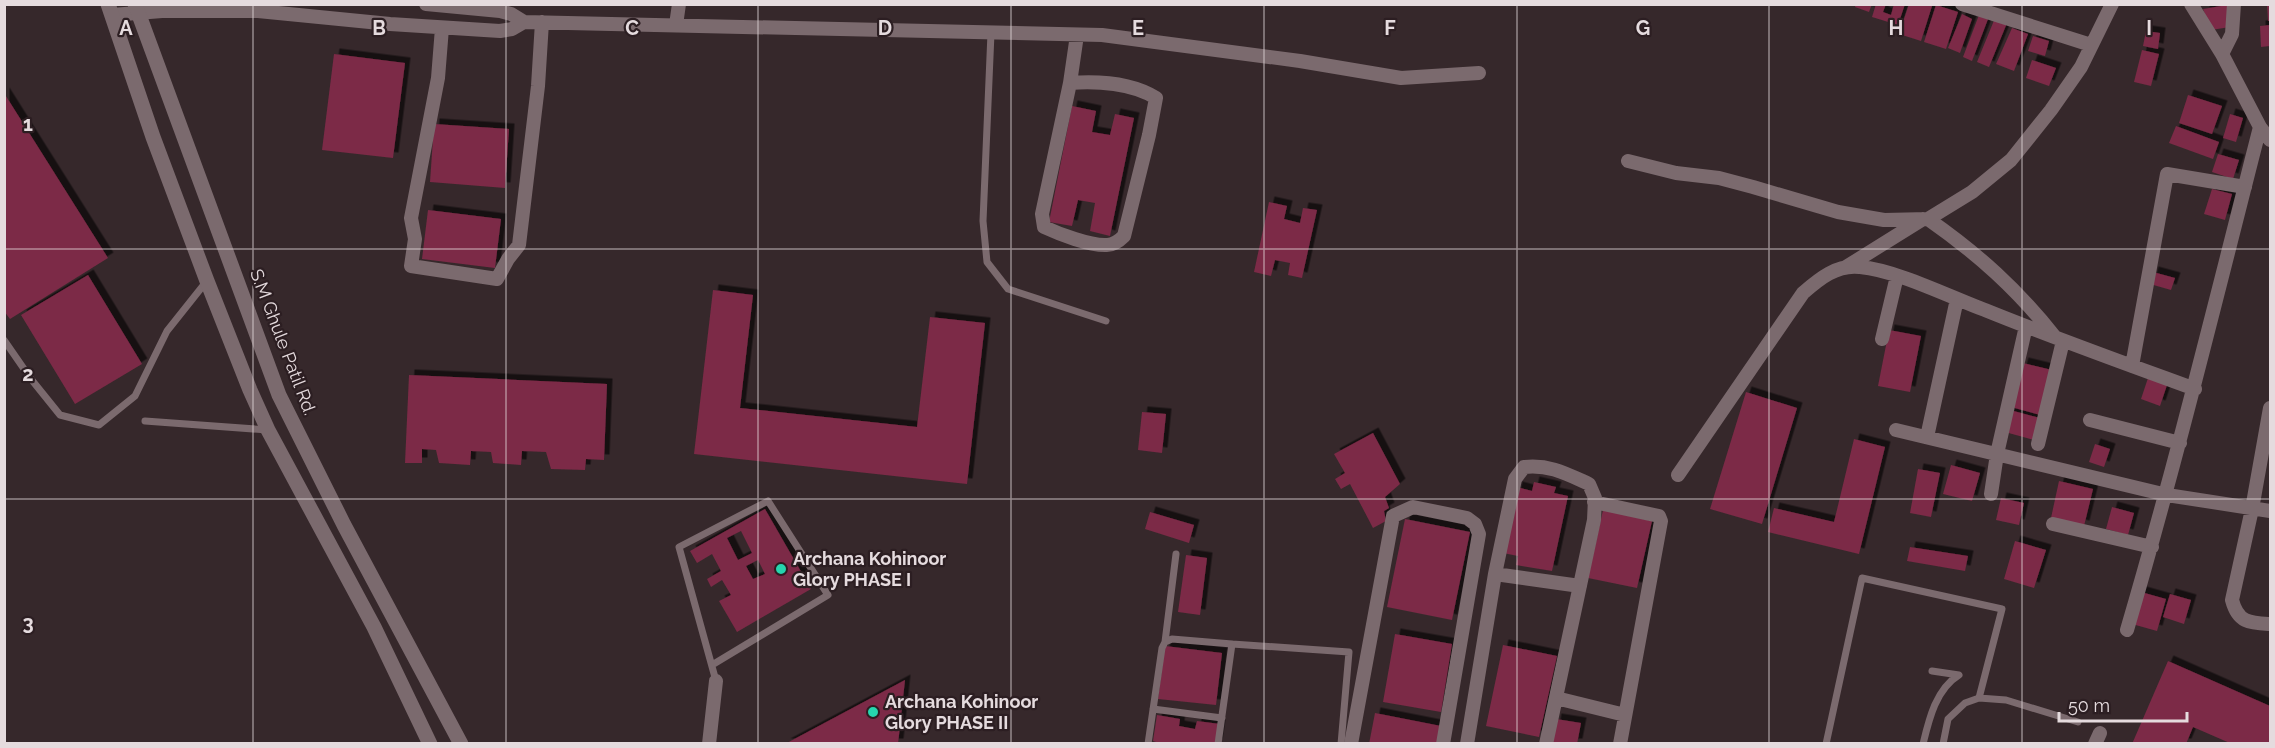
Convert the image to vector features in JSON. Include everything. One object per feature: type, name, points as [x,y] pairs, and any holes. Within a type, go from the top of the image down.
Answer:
[{"type":"street","points":[[426,4],[500,10],[524,22],[1102,35],[1300,61],[1401,78],[1479,73]]},
{"type":"street","points":[[676,25],[679,4]]},
{"type":"street","points":[[1962,4],[2091,45]]},
{"type":"street","points":[[1678,475],[1803,293],[1821,278],[1844,268],[1972,192],[2012,160],[2051,110],[2080,67],[2112,4]]},
{"type":"street","points":[[2191,4],[2222,54],[2260,127],[2271,140]]},
{"type":"street","points":[[2222,54],[2232,34],[2234,4]]},
{"type":"street","name":"S.M Ghule Patil Rd.","points":[[136,9],[279,395],[344,525],[461,744]]},
{"type":"street","points":[[430,744],[374,627],[268,430],[207,281],[153,137],[110,10],[258,11],[500,31],[512,29],[524,22]]},
{"type":"street","points":[[442,28],[438,78],[411,218],[415,239],[411,266],[497,279],[519,245],[538,86],[542,22]]},
{"type":"street","points":[[1070,83],[1090,82],[1143,90],[1156,98],[1124,236],[1117,242],[1107,245],[1065,236],[1044,226],[1042,214],[1070,83],[1077,34]]},
{"type":"street","points":[[2127,630],[2167,495],[2260,127]]},
{"type":"street","points":[[1628,161],[1676,173],[1719,178],[1838,212],[1884,220],[1925,219],[1970,248],[1997,272],[2060,340]]},
{"type":"street","points":[[2132,366],[2167,174],[2245,187]]},
{"type":"street","points":[[1844,268],[1859,266],[1897,276],[2060,340],[2195,389]]},
{"type":"street","points":[[1882,339],[1897,276]]},
{"type":"street","points":[[1927,437],[1957,299]]},
{"type":"street","points":[[1991,494],[1997,454],[2026,326]]},
{"type":"street","points":[[2038,444],[2060,340]]},
{"type":"street","points":[[2271,408],[2232,600],[2235,610],[2242,619],[2253,624],[2271,624]]},
{"type":"street","points":[[2090,420],[2180,443]]},
{"type":"street","points":[[1896,430],[2167,495],[2271,511]]},
{"type":"street","points":[[1467,744],[1495,574],[1515,478],[1524,467],[1541,465],[1563,471],[1589,484],[1594,502],[1594,520],[1546,744]]},
{"type":"street","points":[[1594,502],[1659,516],[1661,521],[1620,744]]},
{"type":"street","points":[[1352,744],[1393,516],[1413,507],[1467,518],[1475,524],[1479,534],[1443,744]]},
{"type":"street","points":[[2054,524],[2152,547]]},
{"type":"street","points":[[1495,574],[1580,586]]},
{"type":"street","points":[[709,744],[716,681]]},
{"type":"street","points":[[1556,698],[1625,715]]},
{"type":"lane","points":[[991,33],[983,220],[987,262],[1008,289],[1106,321]]},
{"type":"lane","points":[[4,340],[60,415],[99,425],[135,396],[167,331],[207,281]]},
{"type":"lane","points":[[145,421],[268,430]]},
{"type":"lane","points":[[712,665],[828,595],[768,501],[679,547],[716,681]]},
{"type":"lane","points":[[1148,744],[1162,648],[1165,642],[1176,554]]},
{"type":"lane","points":[[1826,744],[1862,578],[2002,609],[1979,698]]},
{"type":"lane","points":[[1165,642],[1172,639],[1349,652],[1341,744]]},
{"type":"lane","points":[[1218,744],[1232,644]]},
{"type":"lane","points":[[1923,744],[1941,692],[1951,680],[1959,675],[1932,671]]},
{"type":"lane","points":[[1942,744],[1948,719],[1965,703],[1979,698],[2006,700],[2078,722]]},
{"type":"lane","points":[[1153,709],[1222,718]]},
{"type":"building","points":[[1856,4],[1872,4],[1869,12],[1855,7]]},
{"type":"building","points":[[1876,4],[1886,4],[1883,12],[1891,15],[1894,4],[1905,4],[1898,25],[1872,17]]},
{"type":"building","points":[[1909,4],[1932,6],[1921,41],[1899,34]]},
{"type":"building","points":[[2267,4],[2270,4],[2270,21],[2268,21]]},
{"type":"building","points":[[1936,5],[1958,12],[1946,49],[1924,42]]},
{"type":"building","points":[[2227,5],[2230,27],[2211,30],[2203,9]]},
{"type":"building","points":[[1962,14],[1972,19],[1960,53],[1948,48]]},
{"type":"building","points":[[1979,15],[1988,19],[1972,61],[1963,57]]},
{"type":"building","points":[[1995,18],[2007,23],[1989,67],[1977,62]]},
{"type":"building","points":[[2270,25],[2270,46],[2261,47],[2260,26]]},
{"type":"building","points":[[2012,28],[2028,34],[2014,71],[1996,64]]},
{"type":"building","points":[[2146,31],[2160,33],[2158,49],[2143,46]]},
{"type":"building","points":[[2033,36],[2049,41],[2045,56],[2028,51]]},
{"type":"building","points":[[2142,50],[2159,54],[2151,86],[2134,82]]},
{"type":"building","points":[[334,54],[405,63],[393,158],[322,150]]},
{"type":"building","points":[[2032,60],[2056,68],[2049,86],[2026,78]]},
{"type":"building","points":[[4,93],[108,258],[10,319],[4,311]]},
{"type":"building","points":[[2188,95],[2222,106],[2212,134],[2179,123]]},
{"type":"building","points":[[1072,106],[1096,111],[1092,132],[1110,135],[1115,114],[1134,118],[1110,236],[1090,231],[1095,203],[1078,200],[1072,226],[1049,222]]},
{"type":"building","points":[[2230,114],[2243,118],[2236,142],[2223,138]]},
{"type":"building","points":[[434,124],[509,129],[505,188],[430,182]]},
{"type":"building","points":[[2176,126],[2219,142],[2213,159],[2169,143]]},
{"type":"building","points":[[2218,154],[2239,160],[2233,179],[2212,172]]},
{"type":"building","points":[[2212,189],[2232,194],[2225,220],[2204,214]]},
{"type":"building","points":[[1269,202],[1287,206],[1284,219],[1300,223],[1303,208],[1317,210],[1302,278],[1288,275],[1290,263],[1275,260],[1271,276],[1254,272]]},
{"type":"building","points":[[428,210],[501,219],[495,268],[422,259]]},
{"type":"building","points":[[2153,272],[2175,278],[2171,290],[2150,284]]},
{"type":"building","points":[[88,275],[142,364],[75,404],[21,315]]},
{"type":"building","points":[[713,290],[753,295],[740,408],[917,427],[930,317],[985,323],[967,484],[694,454]]},
{"type":"building","points":[[1889,330],[1921,336],[1910,392],[1878,386]]},
{"type":"building","points":[[2023,363],[2052,370],[2040,415],[2011,407]]},
{"type":"building","points":[[409,375],[607,384],[604,460],[586,459],[585,470],[551,469],[546,452],[522,451],[521,465],[493,463],[491,452],[471,451],[470,465],[439,463],[436,450],[422,449],[422,463],[405,463]]},
{"type":"building","points":[[2148,378],[2167,385],[2160,406],[2141,399]]},
{"type":"building","points":[[1746,392],[1797,408],[1762,524],[1710,509]]},
{"type":"building","points":[[2010,410],[2040,418],[2034,440],[2005,432]]},
{"type":"building","points":[[1142,412],[1166,414],[1162,453],[1138,450]]},
{"type":"building","points":[[1373,433],[1400,484],[1385,497],[1389,508],[1384,511],[1386,521],[1373,528],[1350,484],[1341,489],[1335,479],[1345,473],[1334,454]]},
{"type":"building","points":[[1854,439],[1885,447],[1859,554],[1768,532],[1774,508],[1834,522]]},
{"type":"building","points":[[2095,444],[2110,449],[2104,467],[2089,462]]},
{"type":"building","points":[[1951,465],[1980,473],[1972,501],[1943,494]]},
{"type":"building","points":[[1918,469],[1940,473],[1931,517],[1910,513]]},
{"type":"building","points":[[2059,481],[2093,489],[2084,526],[2051,518]]},
{"type":"building","points":[[1534,482],[1556,487],[1554,493],[1568,496],[1552,571],[1516,565],[1518,556],[1503,553],[1517,487],[1532,491]]},
{"type":"building","points":[[2001,498],[2024,503],[2019,525],[1996,520]]},
{"type":"building","points":[[2112,507],[2134,513],[2128,535],[2106,529]]},
{"type":"building","name":"Archana Kohinoor Glory PHASE I","points":[[765,509],[811,589],[737,632],[719,601],[731,595],[722,580],[711,587],[707,579],[721,571],[712,554],[697,563],[690,551]],"holes":[[[741,531],[752,553],[738,560],[727,538]],[[758,560],[765,574],[753,579],[746,566]]]},
{"type":"building","points":[[1603,510],[1652,521],[1637,588],[1588,578]]},
{"type":"building","points":[[1150,512],[1194,525],[1189,543],[1145,529]]},
{"type":"building","points":[[1405,519],[1470,532],[1452,620],[1387,607]]},
{"type":"building","points":[[2015,541],[2046,550],[2034,588],[2004,579]]},
{"type":"building","points":[[1910,547],[1968,556],[1965,571],[1907,561]]},
{"type":"building","points":[[1186,555],[1207,558],[1200,615],[1178,612]]},
{"type":"building","points":[[2141,592],[2166,599],[2157,631],[2132,624]]},
{"type":"building","points":[[2170,594],[2191,600],[2184,624],[2163,617]]},
{"type":"building","points":[[1395,634],[1452,644],[1441,712],[1383,702]]},
{"type":"building","points":[[1503,645],[1557,656],[1539,737],[1486,726]]},
{"type":"building","points":[[1165,646],[1222,653],[1216,705],[1158,699]]},
{"type":"building","points":[[2168,661],[2270,706],[2270,744],[2232,744],[2193,727],[2186,744],[2132,744]]},
{"type":"building","name":"Archana Kohinoor Glory PHASE II","points":[[905,680],[898,744],[785,744]]},
{"type":"building","points":[[1375,713],[1441,726],[1437,744],[1369,744]]},
{"type":"building","points":[[1157,715],[1180,719],[1179,726],[1195,729],[1197,721],[1220,724],[1217,744],[1162,744],[1153,741]]},
{"type":"building","points":[[1556,719],[1581,723],[1577,744],[1552,744]]},
{"type":"place","name":"Archana Kohinoor Glory PHASE I","points":[[781,569]]},
{"type":"place","name":"Archana Kohinoor Glory PHASE II","points":[[873,712]]}]
